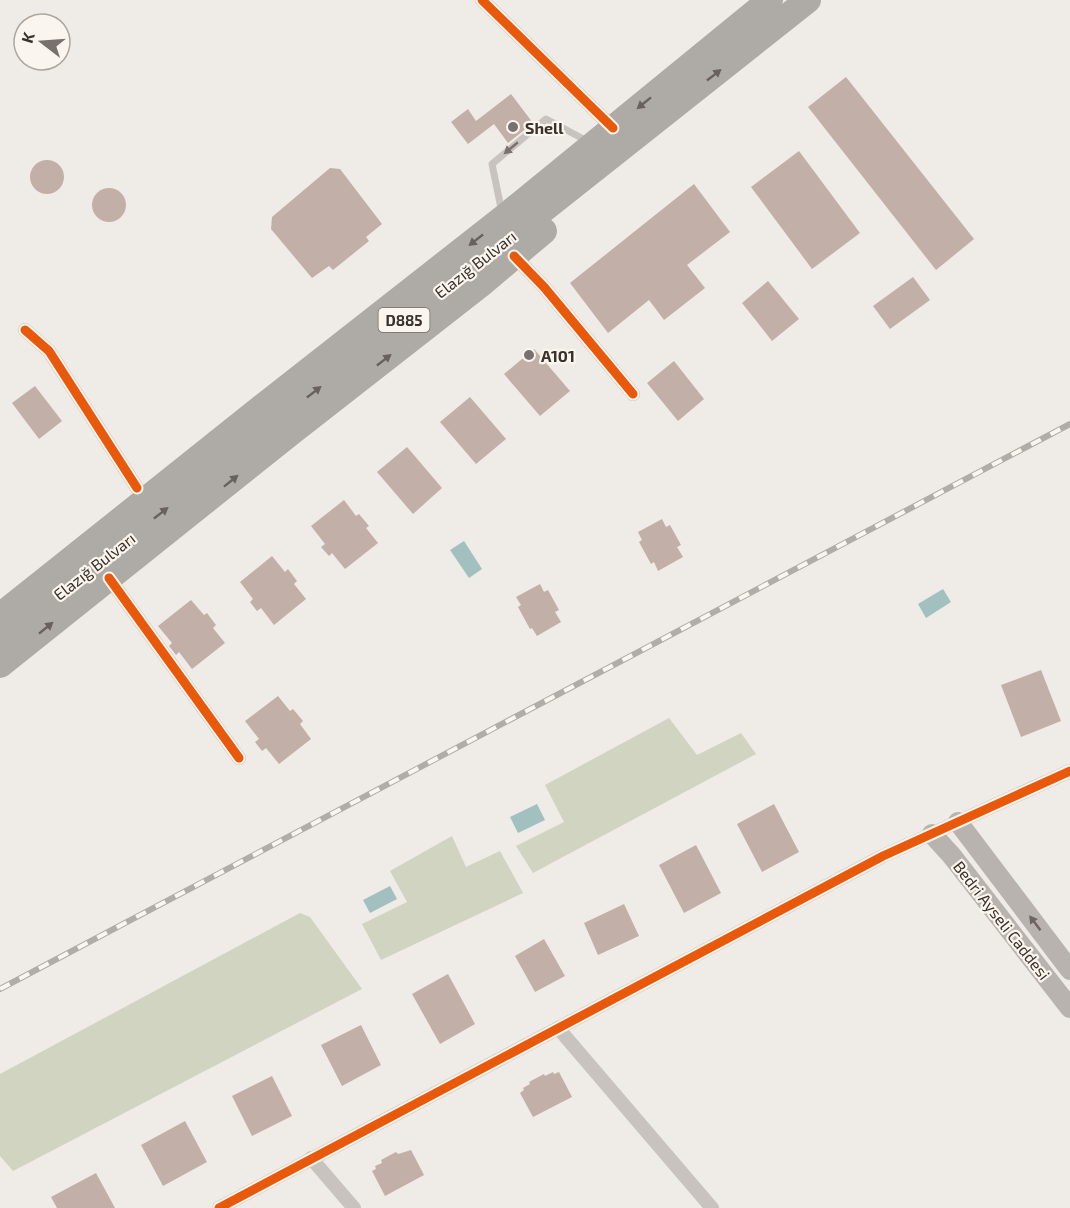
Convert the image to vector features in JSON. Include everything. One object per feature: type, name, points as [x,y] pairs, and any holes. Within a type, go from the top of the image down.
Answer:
[{"type":"highway","name":"Elazığ Bulvarı","points":[[0,616],[262,406],[503,219],[770,0]]},
{"type":"highway","name":"Elazığ Bulvarı","points":[[0,640],[808,0]]},
{"type":"highway","points":[[0,665],[480,285],[598,184],[691,93]]},
{"type":"highway","points":[[0,594],[157,472],[262,406]]},
{"type":"main road","name":"Bedri Ayseli Caddesi","points":[[958,822],[1070,970]]},
{"type":"main road","name":"Bedri Ayseli Caddesi","points":[[932,834],[952,855],[1070,1008]]},
{"type":"street","points":[[482,0],[613,128]]},
{"type":"street","points":[[514,256],[544,287],[633,394]]},
{"type":"street","points":[[25,330],[48,351],[137,488]]},
{"type":"street","points":[[109,578],[239,758]]},
{"type":"street","points":[[219,1208],[883,856],[1070,771]]},
{"type":"street","points":[[558,1028],[712,1208]]},
{"type":"street","points":[[310,1158],[354,1208]]},
{"type":"lane","points":[[503,219],[492,164],[546,119],[594,145]]},
{"type":"green space","points":[[669,718],[697,755],[741,733],[756,754],[533,873],[516,846],[564,822],[545,785]]},
{"type":"green space","points":[[452,836],[466,867],[500,851],[523,893],[381,960],[362,924],[407,902],[390,871]]},
{"type":"green space","points":[[300,913],[310,917],[362,989],[13,1171],[0,1156],[0,1074]]},
{"type":"water","points":[[464,541],[482,569],[469,578],[450,550]]},
{"type":"water","points":[[943,589],[951,602],[926,618],[918,604]]},
{"type":"water","points":[[537,804],[545,820],[518,833],[510,817]]},
{"type":"water","points":[[390,886],[397,899],[370,913],[363,900]]},
{"type":"building","points":[[846,77],[974,239],[936,270],[808,107]]},
{"type":"building","points":[[511,94],[533,123],[508,143],[494,124],[468,144],[451,122],[468,109],[476,121]]},
{"type":"building","points":[[799,151],[860,233],[812,269],[751,187]]},
{"type":"building","points":[[47,160],[59,165],[64,177],[59,189],[47,194],[35,189],[30,177],[35,165]]},
{"type":"building","points":[[330,168],[340,169],[382,224],[366,237],[369,241],[333,270],[329,266],[312,278],[271,229],[272,217]]},
{"type":"building","points":[[694,184],[730,232],[687,265],[705,288],[664,320],[649,300],[608,333],[570,283]]},
{"type":"building","points":[[109,188],[121,193],[126,205],[121,217],[109,222],[97,217],[92,205],[97,193]]},
{"type":"building","points":[[913,277],[930,300],[890,329],[873,306]]},
{"type":"building","points":[[768,281],[799,319],[772,341],[742,303]]},
{"type":"building","points":[[534,349],[570,391],[540,416],[504,374]]},
{"type":"building","points":[[674,361],[704,399],[678,421],[647,383]]},
{"type":"building","points":[[35,386],[62,421],[39,439],[12,403]]},
{"type":"building","points":[[470,397],[506,439],[476,464],[440,422]]},
{"type":"building","points":[[407,447],[442,488],[413,514],[377,472]]},
{"type":"building","points":[[344,500],[356,516],[359,514],[369,526],[366,528],[378,543],[345,569],[332,553],[329,556],[321,547],[325,544],[311,526]]},
{"type":"building","points":[[662,519],[666,527],[670,525],[681,545],[677,547],[683,557],[658,571],[654,562],[651,564],[639,542],[642,540],[638,532]]},
{"type":"building","points":[[272,556],[285,572],[288,569],[297,581],[294,584],[306,599],[274,625],[261,608],[257,611],[250,602],[253,599],[240,582]]},
{"type":"building","points":[[540,584],[544,592],[548,590],[559,610],[555,612],[561,622],[537,636],[532,628],[530,629],[518,607],[521,605],[516,597]]},
{"type":"building","points":[[191,600],[204,615],[207,613],[216,625],[213,628],[225,643],[192,669],[179,652],[176,655],[169,646],[172,643],[158,626]]},
{"type":"building","points":[[1041,670],[1061,721],[1021,737],[1001,685]]},
{"type":"building","points":[[278,696],[290,711],[293,709],[303,721],[300,724],[311,739],[279,764],[266,748],[262,751],[255,742],[259,739],[245,721]]},
{"type":"building","points":[[774,804],[799,852],[762,872],[737,824]]},
{"type":"building","points":[[696,845],[721,893],[684,913],[659,865]]},
{"type":"building","points":[[624,904],[639,936],[598,955],[584,923]]},
{"type":"building","points":[[544,939],[565,976],[535,992],[515,956]]},
{"type":"building","points":[[448,974],[475,1024],[440,1044],[412,994]]},
{"type":"building","points":[[361,1025],[381,1065],[342,1086],[321,1045]]},
{"type":"building","points":[[553,1072],[554,1074],[559,1072],[572,1097],[533,1117],[520,1093],[530,1084],[529,1082]]},
{"type":"building","points":[[272,1076],[292,1116],[252,1136],[232,1096]]},
{"type":"building","points":[[185,1121],[207,1162],[163,1186],[141,1145]]},
{"type":"building","points":[[411,1150],[424,1175],[385,1196],[372,1171],[376,1169],[375,1166],[382,1163],[381,1160],[396,1152],[398,1154]]},
{"type":"building","points":[[96,1173],[115,1208],[57,1208],[51,1197]]},
{"type":"railway","points":[[0,989],[1070,424]]},
{"type":"cycle path","points":[[482,0],[613,128]]},
{"type":"cycle path","points":[[514,256],[544,287],[633,394]]},
{"type":"cycle path","points":[[25,330],[49,351],[137,488]]},
{"type":"cycle path","points":[[109,578],[239,758]]},
{"type":"cycle path","points":[[219,1208],[883,856],[1070,771]]},
{"type":"place","name":"Shell","points":[[513,127]]},
{"type":"place","name":"A101","points":[[529,355]]}]
